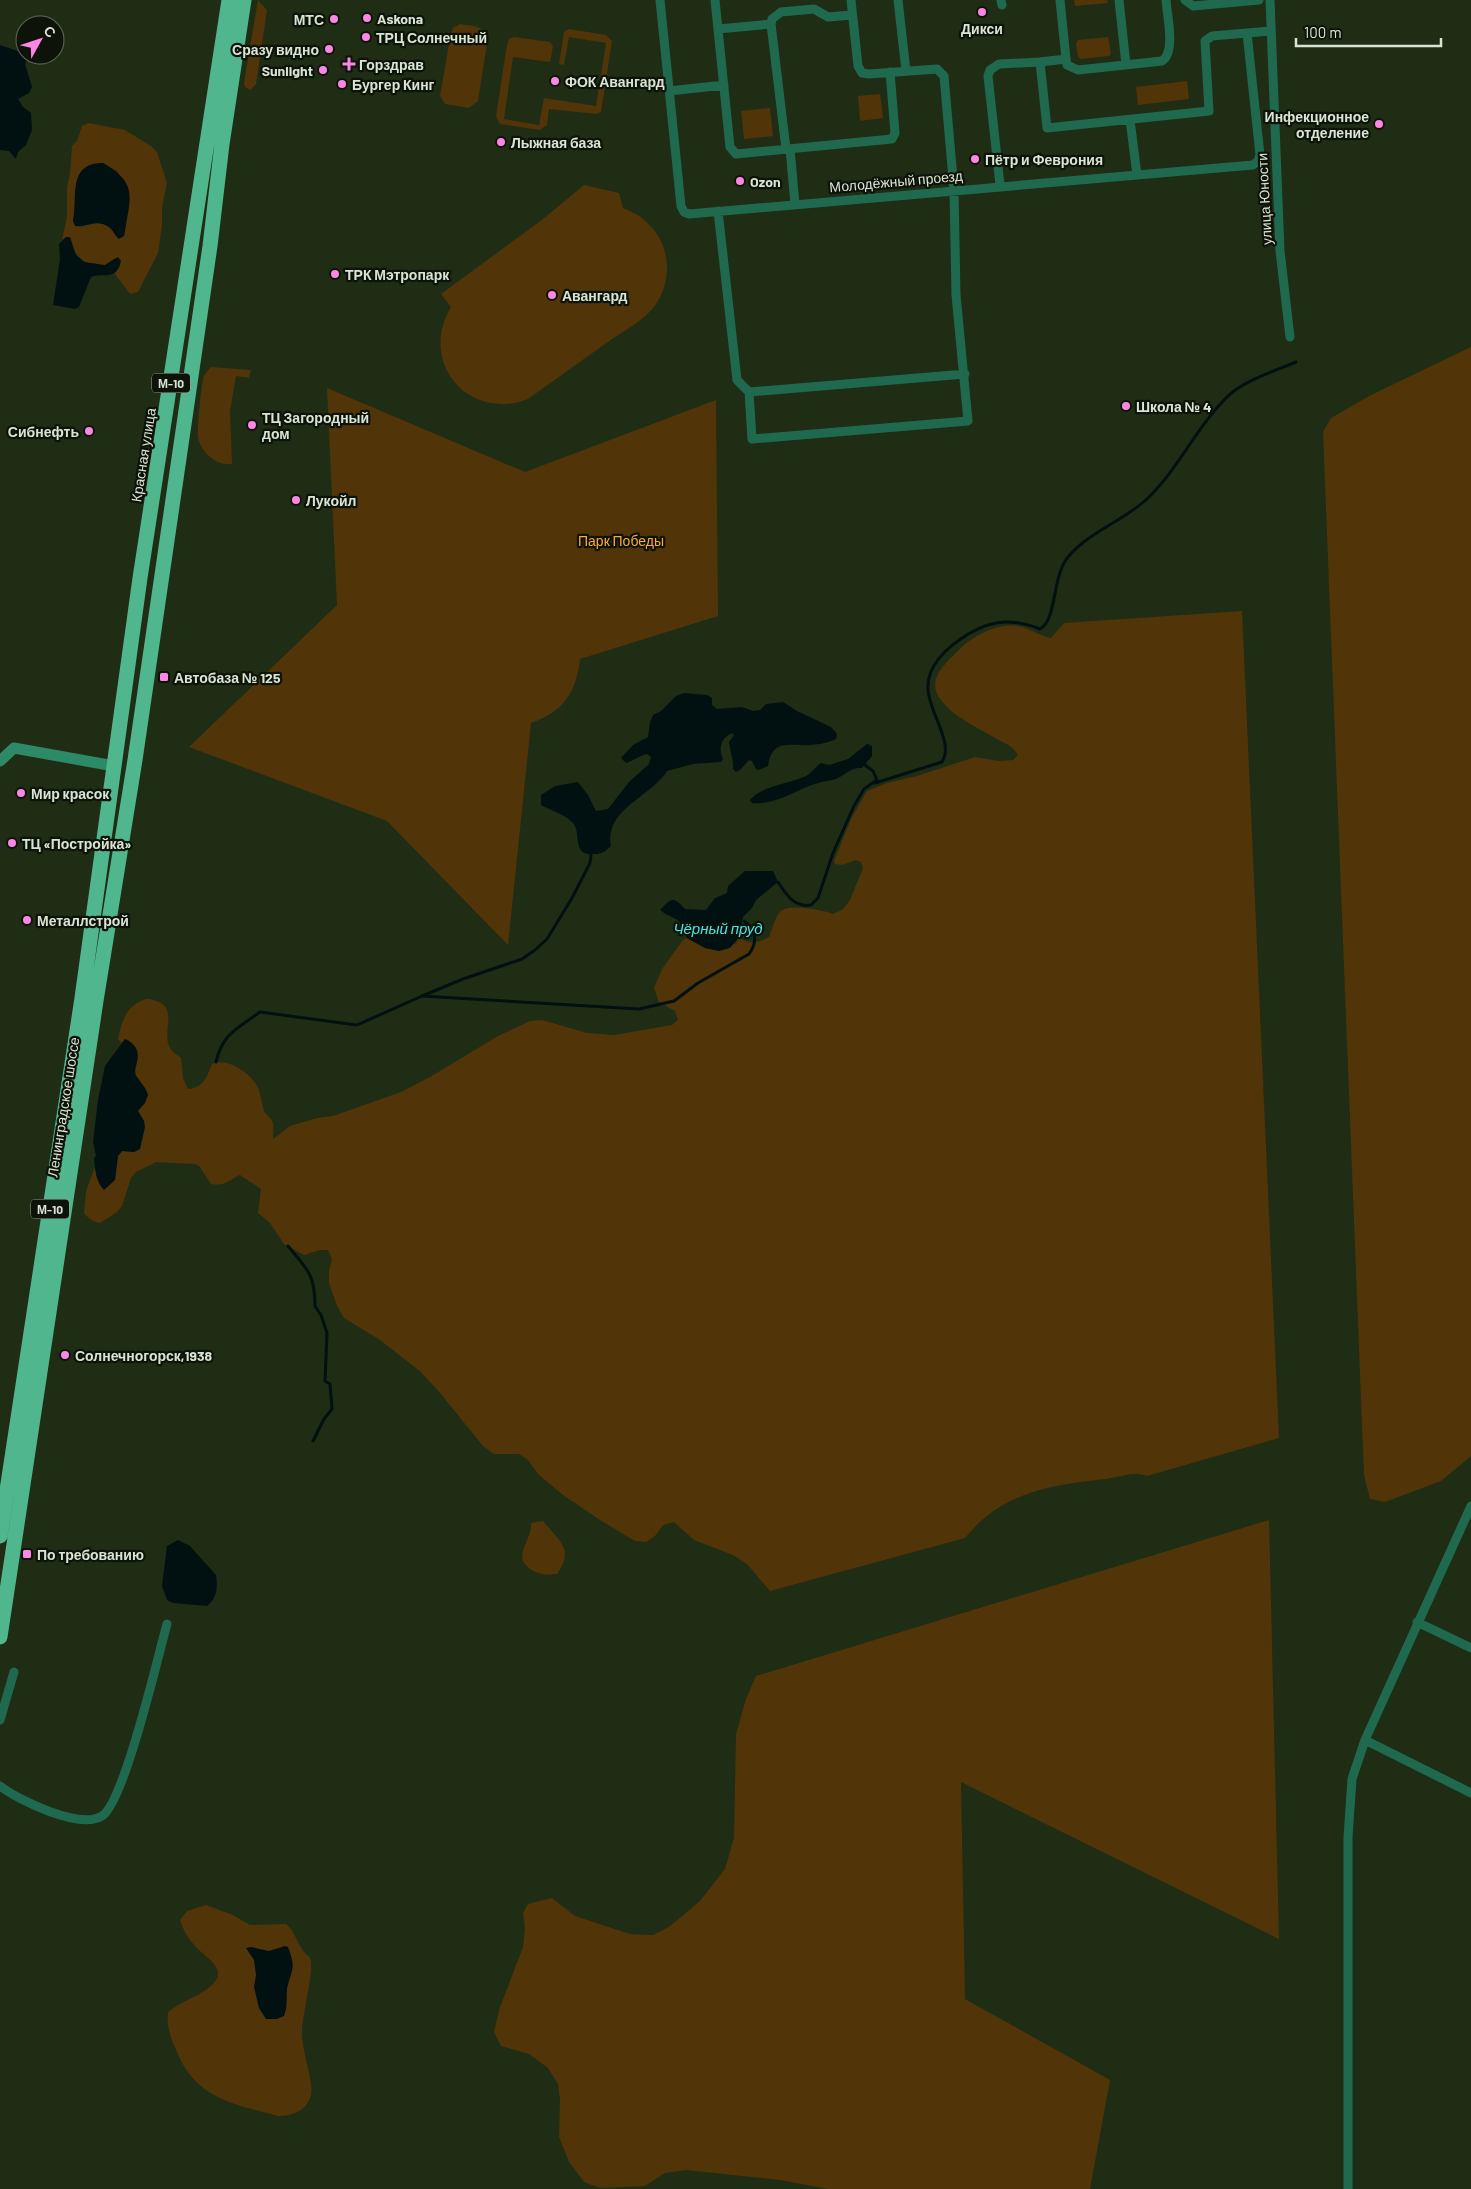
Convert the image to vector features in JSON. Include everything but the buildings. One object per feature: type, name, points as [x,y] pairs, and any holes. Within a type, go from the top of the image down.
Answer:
[{"type":"highway","name":"Красная улица","points":[[114,766],[140,578],[229,0]]},
{"type":"highway","name":"Ленинградское шоссе","points":[[0,1638],[94,1011],[135,760],[244,0]]},
{"type":"highway","name":"Ленинградское шоссе","points":[[0,1536],[82,998],[114,766]]},
{"type":"street","points":[[660,0],[669,90],[724,85]]},
{"type":"street","points":[[715,0],[731,150],[736,154],[892,139],[896,133],[890,72]]},
{"type":"street","points":[[718,211],[737,380],[749,392],[752,439],[968,421],[956,295],[954,190],[944,76],[937,69],[865,74],[859,70],[850,0]]},
{"type":"street","points":[[898,0],[906,71]]},
{"type":"street","points":[[1060,0],[1066,59],[1068,65],[1078,70],[1162,61],[1167,58],[1170,48],[1166,0]]},
{"type":"street","points":[[1119,0],[1126,65]]},
{"type":"street","points":[[1185,0],[1194,6],[1259,0]]},
{"type":"street","name":"улица Юности","points":[[1270,0],[1280,251],[1290,337]]},
{"type":"street","points":[[795,204],[771,24],[772,18],[781,12],[814,9],[828,18],[852,15]]},
{"type":"street","points":[[718,29],[771,24]]},
{"type":"street","points":[[1040,62],[1047,128],[1209,111],[1205,41],[1212,36],[1271,31]]},
{"type":"street","name":"Молодёжный проезд","points":[[669,90],[681,206],[684,212],[690,214],[1253,164],[1258,161],[1260,154],[1247,33]]},
{"type":"street","points":[[1000,185],[988,76],[990,70],[999,64],[1066,59]]},
{"type":"street","points":[[1130,120],[1136,175]]},
{"type":"street","points":[[749,392],[965,374]]},
{"type":"street","points":[[0,761],[14,748],[114,766]]},
{"type":"street","points":[[1348,2189],[1348,1837],[1352,1780],[1365,1740],[1471,1506]]},
{"type":"street","points":[[1417,1622],[1471,1648]]},
{"type":"street","points":[[0,1786],[16,1797],[59,1814],[82,1820],[93,1820],[108,1811],[123,1781],[168,1624]]},
{"type":"street","points":[[0,1720],[14,1672]]},
{"type":"street","points":[[1365,1740],[1471,1794]]},
{"type":"green space","points":[[258,0],[267,10],[256,84],[250,90],[245,87],[244,83]]},
{"type":"green space","points":[[1074,0],[1107,0],[1108,3],[1075,6]]},
{"type":"green space","points":[[460,24],[480,28],[488,37],[478,101],[469,108],[445,104],[440,96],[451,33],[453,28]]},
{"type":"green space","points":[[569,29],[606,35],[612,41],[601,112],[596,114],[549,109],[547,125],[540,130],[500,124],[496,116],[507,45],[509,39],[514,37],[550,42],[553,46],[550,62],[513,57],[504,119],[539,125],[544,98],[596,106],[606,43],[569,37],[564,65],[559,64],[564,32]]},
{"type":"green space","points":[[1108,37],[1111,54],[1109,56],[1081,59],[1078,57],[1076,43],[1078,40]]},
{"type":"green space","points":[[1187,81],[1189,99],[1138,105],[1136,87]]},
{"type":"green space","points":[[880,94],[883,118],[860,121],[858,96]]},
{"type":"green space","points":[[770,108],[773,136],[744,139],[741,111]]},
{"type":"green space","points":[[89,123],[125,130],[151,146],[157,152],[167,183],[162,207],[162,226],[158,253],[138,292],[130,294],[114,273],[120,267],[115,258],[105,265],[90,264],[77,254],[66,237],[62,240],[67,217],[67,187],[72,146],[77,141],[82,126]],"holes":[[[103,163],[117,171],[129,192],[124,236],[104,224],[93,223],[81,227],[73,221],[76,206],[76,182]]]},
{"type":"green space","name":"Авангард","points":[[584,185],[619,193],[623,208],[643,219],[658,235],[667,263],[665,284],[660,298],[642,319],[528,399],[506,404],[486,402],[469,394],[455,382],[445,366],[441,348],[442,328],[451,307],[441,294],[543,219]]},
{"type":"green space","points":[[1471,347],[1471,1456],[1441,1481],[1385,1502],[1370,1499],[1364,1475],[1323,432],[1331,418],[1371,395]]},
{"type":"green space","points":[[211,367],[251,370],[249,378],[236,376],[230,411],[232,464],[215,461],[203,449],[198,438],[203,380]]},
{"type":"green space","name":"Парк Победы","points":[[327,388],[525,472],[716,400],[718,616],[580,659],[575,682],[566,699],[552,713],[531,723],[508,945],[387,821],[189,747],[337,605]]},
{"type":"green space","points":[[1242,611],[1279,1438],[1147,1476],[1127,1475],[1047,1488],[1011,1501],[995,1510],[965,1538],[770,1591],[747,1564],[733,1555],[694,1540],[674,1522],[663,1525],[655,1536],[646,1542],[635,1541],[563,1495],[538,1474],[528,1460],[519,1454],[494,1454],[483,1446],[421,1372],[380,1340],[344,1318],[337,1306],[329,1283],[329,1270],[332,1259],[328,1250],[320,1250],[304,1255],[284,1244],[270,1223],[258,1213],[261,1189],[240,1175],[223,1184],[216,1185],[211,1184],[199,1166],[195,1164],[156,1162],[136,1172],[131,1178],[122,1206],[117,1212],[100,1223],[93,1221],[84,1214],[86,1191],[95,1167],[97,1178],[115,1180],[118,1156],[122,1151],[134,1152],[140,1148],[144,1121],[138,1111],[142,1086],[136,1075],[130,1041],[125,1039],[122,1043],[118,1039],[127,1012],[135,1004],[146,999],[154,1000],[163,1004],[167,1009],[168,1042],[171,1049],[181,1058],[183,1078],[188,1089],[201,1084],[212,1064],[218,1062],[224,1062],[237,1067],[248,1075],[258,1087],[264,1111],[273,1123],[273,1139],[290,1126],[317,1118],[333,1116],[401,1092],[430,1077],[498,1036],[530,1021],[542,1020],[587,1033],[614,1035],[672,1025],[678,1020],[675,1011],[659,1002],[654,988],[662,969],[683,940],[687,938],[705,948],[719,951],[736,943],[739,937],[746,941],[754,942],[769,937],[777,917],[784,909],[805,908],[833,914],[843,909],[850,900],[863,868],[861,862],[856,860],[842,865],[835,864],[834,861],[851,819],[867,791],[887,783],[917,776],[975,757],[998,761],[1013,760],[1018,755],[1014,749],[957,715],[940,698],[936,689],[936,679],[943,667],[966,644],[988,630],[1005,626],[1022,627],[1051,638],[1064,623]]},
{"type":"green space","points":[[1269,1520],[1279,1939],[961,1782],[965,1999],[1110,2080],[1090,2189],[828,2189],[780,2180],[686,2170],[665,2173],[645,2186],[600,2188],[584,2182],[569,2162],[559,2137],[560,2100],[558,2084],[548,2068],[529,2054],[501,2046],[494,2032],[500,2007],[523,1947],[525,1929],[523,1913],[528,1904],[552,1898],[575,1916],[630,1934],[653,1935],[669,1927],[700,1901],[725,1869],[734,1838],[736,1734],[746,1699],[756,1676]]},
{"type":"green space","points":[[543,1521],[559,1540],[565,1552],[565,1558],[557,1574],[546,1574],[530,1569],[522,1559],[531,1523]]},
{"type":"green space","points":[[206,1905],[233,1915],[250,1925],[286,1924],[310,1958],[310,1982],[302,2038],[311,2082],[311,2095],[306,2105],[294,2114],[278,2116],[246,2108],[218,2097],[206,2090],[195,2080],[185,2068],[175,2047],[168,2027],[168,2012],[206,1990],[216,1980],[218,1975],[215,1965],[190,1939],[180,1920],[187,1911]]},
{"type":"water","points":[[0,45],[15,50],[15,65],[25,65],[32,87],[29,93],[18,99],[23,107],[31,113],[32,130],[26,145],[18,152],[16,159],[9,151],[0,150]]},
{"type":"water","points":[[103,163],[122,177],[129,191],[129,208],[124,236],[119,239],[111,228],[104,224],[96,223],[75,226],[73,221],[76,183],[79,175],[84,169],[92,165]]},
{"type":"water","points":[[66,237],[70,237],[76,255],[84,262],[105,265],[118,257],[121,261],[116,272],[109,275],[91,277],[79,307],[75,309],[53,305],[60,259],[59,244]]},
{"type":"water","points":[[684,693],[707,695],[712,698],[712,705],[717,709],[742,707],[753,711],[760,710],[766,704],[783,702],[797,711],[831,727],[837,734],[836,739],[813,745],[778,747],[769,759],[768,766],[759,770],[749,760],[736,772],[733,769],[729,742],[734,735],[732,733],[721,744],[723,759],[721,762],[693,764],[667,771],[660,780],[621,813],[611,833],[611,846],[609,848],[599,854],[582,852],[573,823],[562,815],[541,805],[541,795],[555,786],[578,782],[588,795],[596,811],[608,809],[629,782],[649,764],[651,757],[647,754],[626,763],[621,758],[633,745],[648,737],[653,715],[661,711],[676,696]]},
{"type":"water","points":[[867,744],[872,746],[872,756],[862,768],[852,770],[836,779],[813,784],[770,802],[752,803],[750,800],[755,795],[769,788],[806,776],[821,763],[829,765],[848,759]]},
{"type":"water","name":"Чёрный пруд","points":[[745,871],[773,871],[778,882],[756,900],[752,908],[743,917],[739,937],[730,948],[719,951],[705,948],[687,938],[682,925],[677,919],[660,910],[669,901],[674,900],[685,909],[706,910],[715,898],[727,893],[728,886]]},
{"type":"water","points":[[125,1039],[136,1048],[138,1059],[135,1073],[148,1095],[145,1103],[138,1111],[145,1127],[140,1149],[134,1152],[122,1151],[118,1156],[115,1180],[104,1190],[95,1171],[94,1158],[96,1156],[93,1142],[98,1100],[105,1066]]},
{"type":"water","points":[[178,1540],[190,1546],[216,1575],[216,1592],[213,1600],[207,1606],[173,1603],[167,1600],[162,1586],[167,1546]]},
{"type":"water","points":[[285,1946],[288,1947],[293,1965],[287,1989],[284,2016],[277,2019],[266,2019],[259,2008],[254,1987],[256,1975],[254,1960],[246,1948],[251,1947],[269,1951]]},
{"type":"waterway","points":[[875,783],[942,762],[944,759],[945,743],[930,701],[928,686],[929,676],[933,667],[946,651],[970,633],[996,623],[1022,623],[1040,629],[1049,617],[1059,575],[1068,557],[1086,540],[1139,506],[1148,498],[1169,474],[1207,420],[1235,390],[1270,372],[1296,362]]},
{"type":"waterway","points":[[778,882],[795,902],[811,905],[818,898],[833,853],[854,806],[864,789],[877,780],[873,771],[865,765]]},
{"type":"waterway","points":[[422,996],[463,979],[522,959],[535,950],[547,939],[572,898],[590,863],[591,855]]},
{"type":"waterway","points":[[216,1062],[222,1045],[232,1032],[260,1012],[357,1025],[422,996],[639,1009],[674,1001],[698,983],[749,954],[755,940],[751,928],[744,921]]},
{"type":"waterway","points":[[288,1246],[309,1273],[315,1295],[315,1306],[321,1315],[327,1333],[325,1381],[330,1384],[332,1409],[324,1419],[313,1441]]},
{"type":"place","name":"Дикси","points":[[982,12]]},
{"type":"place","name":"Askona","points":[[367,18]]},
{"type":"place","name":"МТС","points":[[334,19]]},
{"type":"place","name":"ТРЦ Солнечный","points":[[366,37]]},
{"type":"place","name":"Сразу видно","points":[[329,49]]},
{"type":"place","name":"Горздрав","points":[[349,64]]},
{"type":"place","name":"Sunlight","points":[[323,70]]},
{"type":"place","name":"ФОК Авангард","points":[[555,81]]},
{"type":"place","name":"Бургер Кинг","points":[[342,84]]},
{"type":"place","name":"Инфекционное отделение","points":[[1379,124]]},
{"type":"place","name":"Лыжная база","points":[[501,142]]},
{"type":"place","name":"Пётр и Феврония","points":[[975,159]]},
{"type":"place","name":"Ozon","points":[[740,181]]},
{"type":"place","name":"ТРК Мэтропарк","points":[[335,274]]},
{"type":"place","name":"Авангард","points":[[552,295]]},
{"type":"place","name":"Школа № 4","points":[[1126,406]]},
{"type":"place","name":"ТЦ Загородный дом","points":[[252,425]]},
{"type":"place","name":"Сибнефть","points":[[89,431]]},
{"type":"place","name":"Лукойл","points":[[296,500]]},
{"type":"place","name":"Автобаза № 125","points":[[164,677]]},
{"type":"place","name":"Мир красок","points":[[21,793]]},
{"type":"place","name":"ТЦ «Постройка»","points":[[12,843]]},
{"type":"place","name":"Металлстрой","points":[[27,920]]},
{"type":"place","name":"Солнечногорск,1938","points":[[65,1355]]},
{"type":"place","name":"По требованию","points":[[27,1554]]}]
